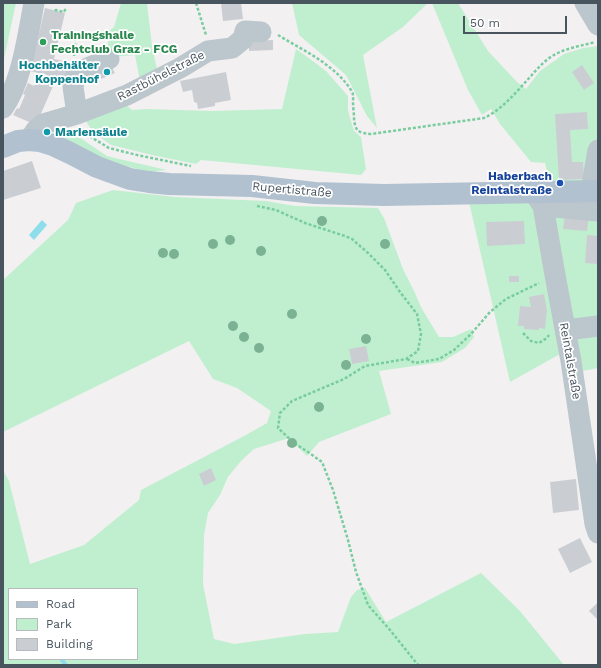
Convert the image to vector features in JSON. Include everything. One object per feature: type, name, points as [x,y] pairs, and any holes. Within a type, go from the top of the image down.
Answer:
[{"type":"main road","name":"Rupertistraße","points":[[3,147],[18,141],[40,141],[53,145],[97,167],[130,179],[169,184],[252,186],[315,193],[539,199],[596,198]]},
{"type":"street","points":[[3,108],[14,88],[19,72],[34,3]]},
{"type":"street","points":[[585,3],[598,25]]},
{"type":"street","name":"Rastbühelstraße","points":[[29,140],[36,130],[50,122],[77,114],[126,95],[180,68],[208,51],[232,48],[243,39],[246,31],[261,32]]},
{"type":"street","points":[[77,114],[74,87],[76,73],[109,58]]},
{"type":"street","name":"Rupertistraße","points":[[596,198],[598,150]]},
{"type":"street","name":"Reintalstraße","points":[[539,199],[555,275],[552,297],[557,330],[571,361],[598,533]]},
{"type":"street","points":[[557,330],[598,326]]},
{"type":"path","points":[[196,3],[206,34],[208,51]]},
{"type":"path","points":[[55,11],[64,12],[66,8]]},
{"type":"path","points":[[261,32],[267,29],[318,59],[338,73],[353,93],[354,126],[357,130],[363,133],[371,134],[484,118],[493,114],[509,100],[553,55],[598,41]]},
{"type":"path","points":[[70,30],[75,35],[74,56],[76,73]]},
{"type":"path","points":[[77,114],[86,134],[109,148],[193,166]]},
{"type":"path","points":[[255,205],[276,210],[305,223],[352,239],[376,259],[417,314],[421,334],[418,351],[406,359],[365,366],[344,379],[292,401],[280,413],[278,428],[294,443],[322,462],[333,490],[356,572],[368,605],[418,665]]},
{"type":"path","points":[[406,359],[415,363],[439,359],[454,350],[471,334],[490,312],[506,298],[555,275]]},
{"type":"path","points":[[523,333],[531,341],[539,343],[557,330]]},
{"type":"green space","points":[[3,3],[16,3],[3,63]]},
{"type":"green space","points":[[121,3],[147,3],[152,46],[158,74],[140,81],[135,55],[113,57],[107,48],[110,30],[114,27]]},
{"type":"green space","points":[[292,3],[428,3],[403,27],[363,55],[377,128],[367,116],[346,75],[299,35]]},
{"type":"green space","points":[[432,3],[458,3],[488,51],[517,82],[526,89],[540,71],[564,54],[583,48],[598,46],[598,368],[583,371],[578,344],[510,382],[469,202],[554,201],[545,163],[531,162],[500,124],[491,109],[482,115],[468,90]]},
{"type":"green space","points":[[296,49],[326,71],[348,96],[348,111],[354,131],[361,137],[366,169],[361,175],[201,160],[196,164],[152,155],[111,145],[93,132],[83,117],[126,105],[132,110],[212,111],[282,109]]},
{"type":"green space","points":[[70,131],[107,156],[167,170],[147,172],[89,155],[62,138]]},
{"type":"green space","points":[[113,190],[175,197],[266,201],[295,206],[378,208],[384,218],[403,269],[421,307],[439,337],[453,337],[471,329],[474,337],[465,348],[442,362],[379,371],[391,414],[319,442],[307,456],[289,438],[254,449],[241,461],[228,477],[220,495],[208,513],[204,535],[203,584],[214,639],[234,644],[305,634],[338,632],[351,597],[357,590],[365,588],[386,622],[481,573],[520,611],[564,665],[3,665],[3,470],[9,481],[30,564],[84,545],[139,500],[141,490],[267,423],[271,411],[237,388],[213,379],[189,341],[3,432],[3,280],[68,220],[76,203]]},
{"type":"water","points":[[42,220],[47,225],[34,240],[29,235]]},
{"type":"building","points":[[221,3],[241,3],[243,19],[223,21]]},
{"type":"building","points":[[45,8],[65,13],[54,59],[68,62],[64,79],[57,77],[36,125],[13,115],[17,108],[19,109],[28,83],[34,86],[37,80],[44,82],[47,75],[30,71]]},
{"type":"building","points":[[273,40],[273,50],[249,51],[249,41]]},
{"type":"building","points":[[582,65],[594,83],[584,90],[572,72]]},
{"type":"building","name":"Hochbehälter Koppenhof","points":[[111,66],[115,73],[101,79],[99,71]]},
{"type":"building","points":[[226,72],[231,100],[215,103],[215,106],[198,109],[197,103],[194,102],[192,90],[183,92],[180,81]]},
{"type":"building","points":[[587,112],[588,129],[570,130],[572,162],[583,162],[584,179],[559,180],[555,114]]},
{"type":"building","points":[[32,161],[41,188],[3,200],[3,171]]},
{"type":"building","points":[[565,214],[589,217],[587,231],[563,229]]},
{"type":"building","points":[[524,221],[525,244],[487,246],[486,222]]},
{"type":"building","points":[[587,235],[598,236],[598,264],[585,263]]},
{"type":"building","points":[[509,276],[519,276],[519,282],[509,282]]},
{"type":"building","points":[[544,294],[547,310],[545,329],[524,329],[524,326],[518,326],[520,306],[531,307],[529,297]]},
{"type":"building","points":[[366,346],[369,361],[352,364],[349,349]]},
{"type":"building","points":[[211,468],[216,480],[204,486],[199,474]]},
{"type":"building","points":[[576,479],[579,510],[553,513],[550,482]]},
{"type":"building","points":[[580,538],[592,562],[570,573],[558,549]]},
{"type":"building","points":[[598,602],[598,620],[589,611]]},
{"type":"waterway","points":[[62,660],[66,665]]},
{"type":"place","name":"Trainingshalle Fechtclub Graz - FCG","points":[[43,42]]},
{"type":"place","name":"Hochbehälter Koppenhof","points":[[107,72]]},
{"type":"place","name":"Mariensäule","points":[[47,132]]},
{"type":"place","name":"Haberbach Reintalstraße","points":[[560,183]]}]
